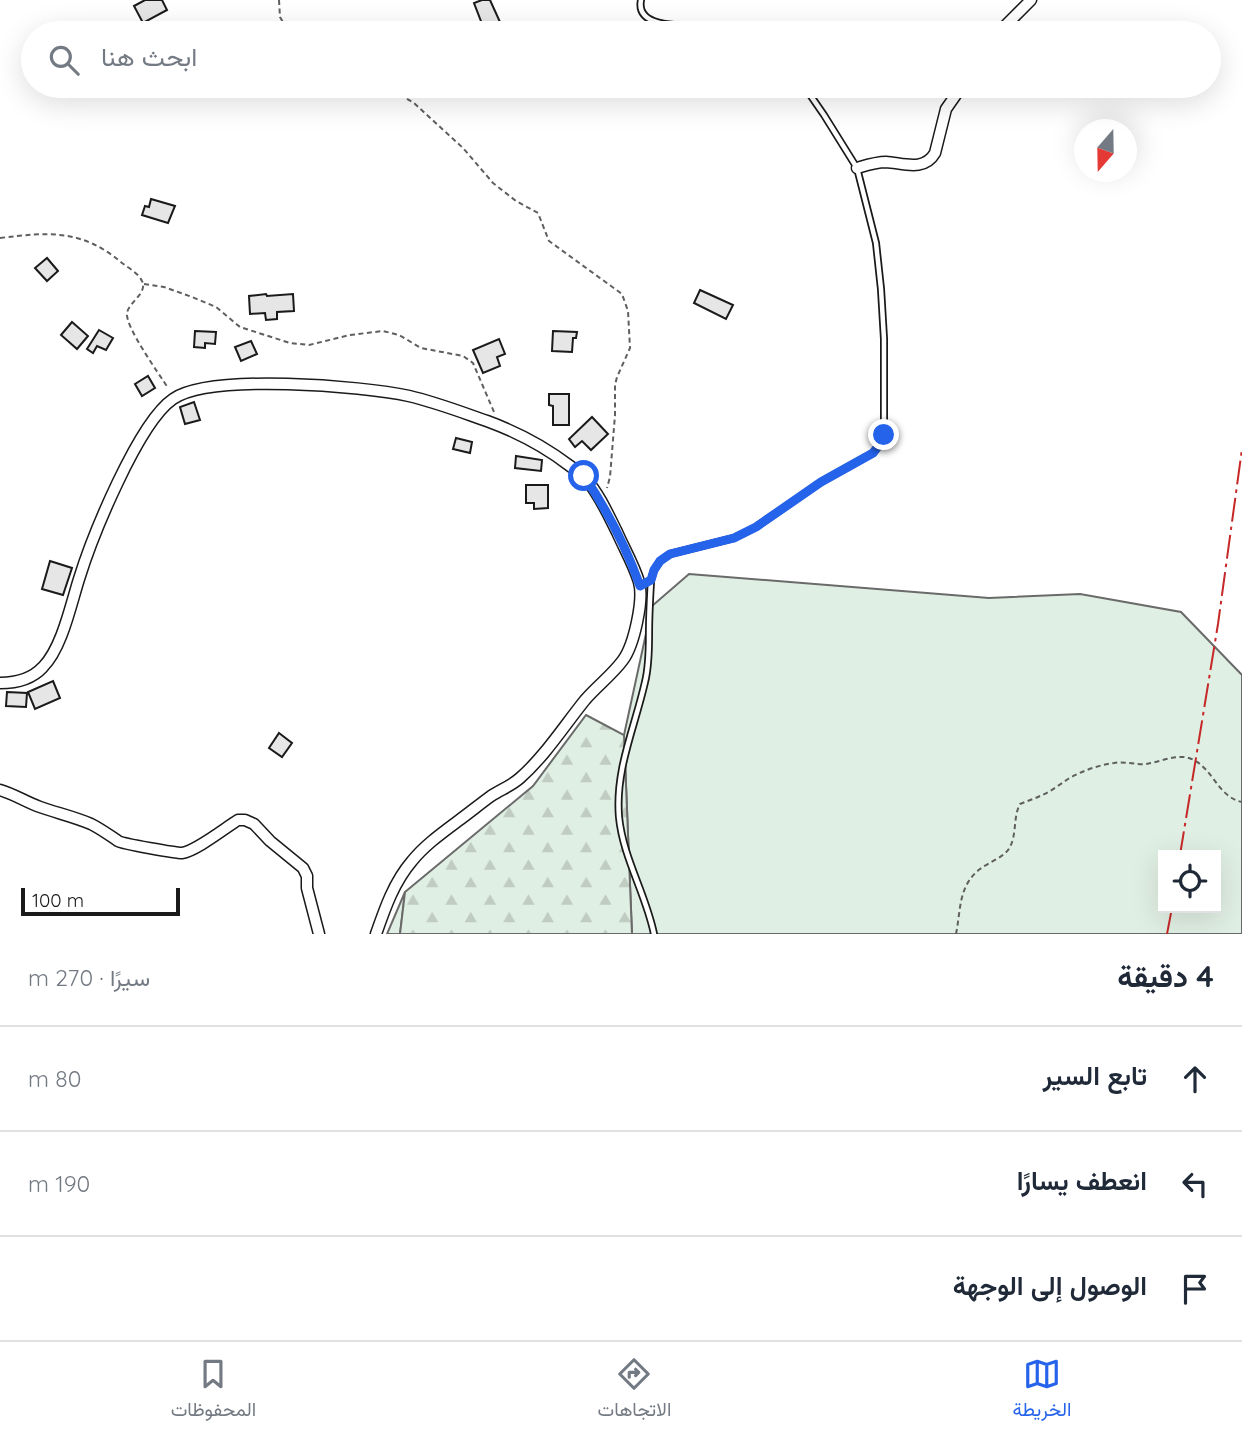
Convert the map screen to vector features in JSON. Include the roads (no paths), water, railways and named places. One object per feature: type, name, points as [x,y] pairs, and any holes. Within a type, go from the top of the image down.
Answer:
[{"type":"street","points":[[1010,21],[1031,0]]},
{"type":"street","points":[[857,168],[883,162],[920,165],[932,159],[946,109],[954,98]]},
{"type":"street","points":[[0,683],[16,683],[31,676],[52,656],[64,631],[80,573],[115,488],[152,421],[175,398],[187,393],[222,387],[266,384],[380,391],[412,397],[500,426],[552,452],[584,476],[602,503],[633,567],[640,586],[633,641],[615,670],[588,696],[518,780],[491,796],[433,839],[414,858],[398,878],[376,934]]},
{"type":"street","points":[[0,790],[37,806],[88,822],[120,843],[172,852],[183,853],[193,849],[238,820],[254,824],[270,841],[303,867],[319,934]]},
{"type":"lane","points":[[641,0],[639,4],[643,14],[652,21]]},
{"type":"lane","points":[[654,934],[650,914],[625,847],[618,789],[648,669],[651,580],[654,570],[660,561],[670,554],[712,545],[745,533],[821,482],[873,453],[884,435],[884,339],[876,243],[857,168],[812,98]]},
{"type":"lane","points":[[640,586],[651,580]]}]
